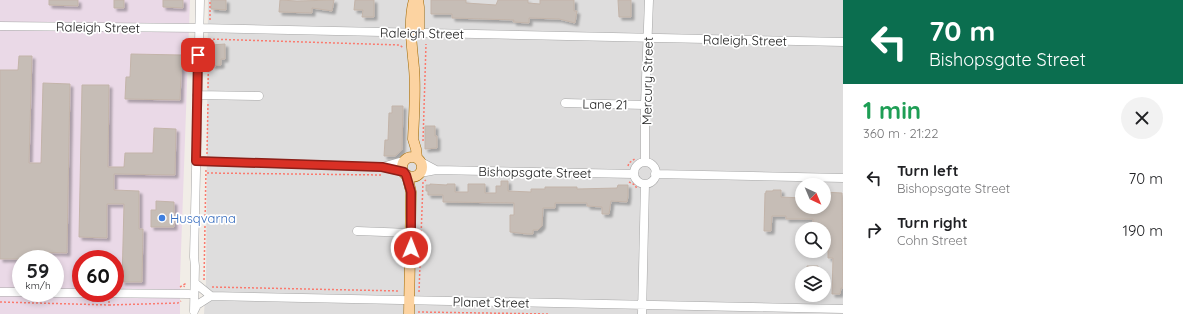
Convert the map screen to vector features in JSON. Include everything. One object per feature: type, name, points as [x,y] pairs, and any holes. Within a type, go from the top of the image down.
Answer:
[{"type":"main road","points":[[414,0],[412,8],[415,33]]},
{"type":"main road","points":[[411,192],[421,176],[422,168],[412,160],[409,148],[418,140],[412,54],[419,7],[418,0]]},
{"type":"main road","points":[[412,160],[402,167],[411,192],[410,300],[414,313]]},
{"type":"main road","points":[[405,174],[411,177],[421,176]]},
{"type":"street","points":[[192,313],[195,283],[194,257],[200,0]]},
{"type":"street","name":"Mercury Street","points":[[645,162],[645,105],[649,0]]},
{"type":"street","name":"Raleigh Street","points":[[0,26],[199,28],[843,42]]},
{"type":"street","points":[[197,95],[259,96]]},
{"type":"street","name":"Lane 21","points":[[565,103],[645,105]]},
{"type":"street","points":[[382,167],[412,160]]},
{"type":"street","name":"Bishopsgate Street","points":[[412,160],[436,170],[634,174]]},
{"type":"street","points":[[196,161],[382,167],[405,174]]},
{"type":"street","points":[[645,162],[652,165],[655,174],[654,180],[645,184],[636,180],[634,174],[636,167],[645,162]]},
{"type":"street","name":"Bishopsgate Street","points":[[421,176],[436,170]]},
{"type":"street","points":[[655,174],[843,178]]},
{"type":"street","points":[[642,314],[645,184]]},
{"type":"street","points":[[357,231],[411,233]]},
{"type":"street","points":[[192,313],[187,297],[191,264],[194,257]]},
{"type":"street","points":[[192,313],[209,292],[195,283]]},
{"type":"street","points":[[0,292],[12,292]]},
{"type":"street","name":"Planet Street","points":[[209,292],[410,300],[843,308]]},
{"type":"street","points":[[124,294],[187,297]]},
{"type":"path","points":[[210,0],[204,284],[209,292],[400,291]]},
{"type":"path","points":[[209,39],[399,45],[405,48]]},
{"type":"path","points":[[418,140],[426,44]]},
{"type":"path","points":[[629,166],[629,163],[636,158]]},
{"type":"path","points":[[206,173],[387,176]]},
{"type":"path","points":[[419,292],[423,182],[421,176]]},
{"type":"path","points":[[629,182],[635,185],[637,189]]},
{"type":"path","points":[[0,302],[109,305],[178,303],[187,297]]},
{"type":"path","points":[[414,313],[549,314]]},
{"type":"shaded area","points":[[0,0],[190,0],[180,314],[0,314]]},
{"type":"shaded area","points":[[208,0],[843,0],[843,314],[204,314],[206,281]]},
{"type":"building","points":[[49,0],[78,0],[78,6],[49,5]]},
{"type":"building","points":[[114,0],[124,0],[124,8],[114,8]]},
{"type":"building","points":[[163,0],[183,0],[183,8],[163,7]]},
{"type":"building","points":[[211,0],[226,0],[226,10],[211,9]]},
{"type":"building","points":[[280,0],[334,0],[332,11],[312,8],[312,13],[279,12]]},
{"type":"building","points":[[355,0],[374,0],[374,17],[362,17],[363,10],[354,10]]},
{"type":"building","points":[[431,0],[466,0],[466,3],[496,5],[498,0],[528,0],[528,3],[540,4],[540,0],[574,0],[574,11],[577,11],[575,23],[559,19],[529,18],[529,23],[513,22],[514,20],[452,18],[452,14],[431,14]]},
{"type":"building","points":[[618,0],[631,0],[631,17],[619,17]]},
{"type":"building","points":[[225,44],[225,59],[221,59],[221,65],[212,66],[211,45]]},
{"type":"building","points":[[131,54],[182,55],[180,100],[125,99],[126,77],[130,77]]},
{"type":"building","points":[[19,56],[32,56],[29,163],[41,163],[43,83],[70,84],[67,253],[64,253],[64,250],[12,250],[12,259],[0,259],[0,70],[18,70]]},
{"type":"building","points":[[82,85],[109,85],[108,167],[124,167],[125,153],[153,153],[154,128],[176,129],[175,175],[114,174],[114,190],[139,191],[139,229],[143,229],[142,282],[124,282],[124,204],[107,204],[107,238],[79,237]]},
{"type":"building","points":[[392,106],[403,106],[402,150],[395,156],[384,156],[385,140],[388,140],[389,113],[392,113]]},
{"type":"building","points":[[425,126],[435,126],[437,148],[425,149]]},
{"type":"building","points":[[501,181],[508,181],[508,191],[531,192],[531,189],[545,189],[545,187],[577,187],[577,189],[617,188],[618,185],[628,185],[628,196],[627,202],[611,201],[609,214],[602,214],[602,207],[587,206],[587,203],[555,203],[555,208],[543,208],[542,226],[538,230],[533,230],[533,234],[527,234],[510,232],[510,215],[514,215],[514,203],[443,202],[443,195],[428,195],[428,191],[426,191],[426,185],[430,184],[455,184],[455,192],[468,192],[468,184],[485,184],[485,193],[496,193],[496,186],[501,186]]},
{"type":"building","points":[[781,190],[781,197],[795,198],[795,214],[831,214],[831,192],[842,193],[843,288],[841,288],[840,294],[832,294],[833,258],[831,258],[831,222],[813,222],[813,219],[786,219],[786,216],[772,216],[771,231],[764,231],[765,193],[766,191]]},
{"type":"building","name":"Husqvarna","points":[[156,201],[174,202],[174,227],[151,227],[151,210],[156,210]]},
{"type":"place","name":"Husqvarna","points":[[162,218]]},
{"type":"route","points":[[198,55],[196,161],[382,167],[393,171],[404,172],[411,192],[411,248]]}]
